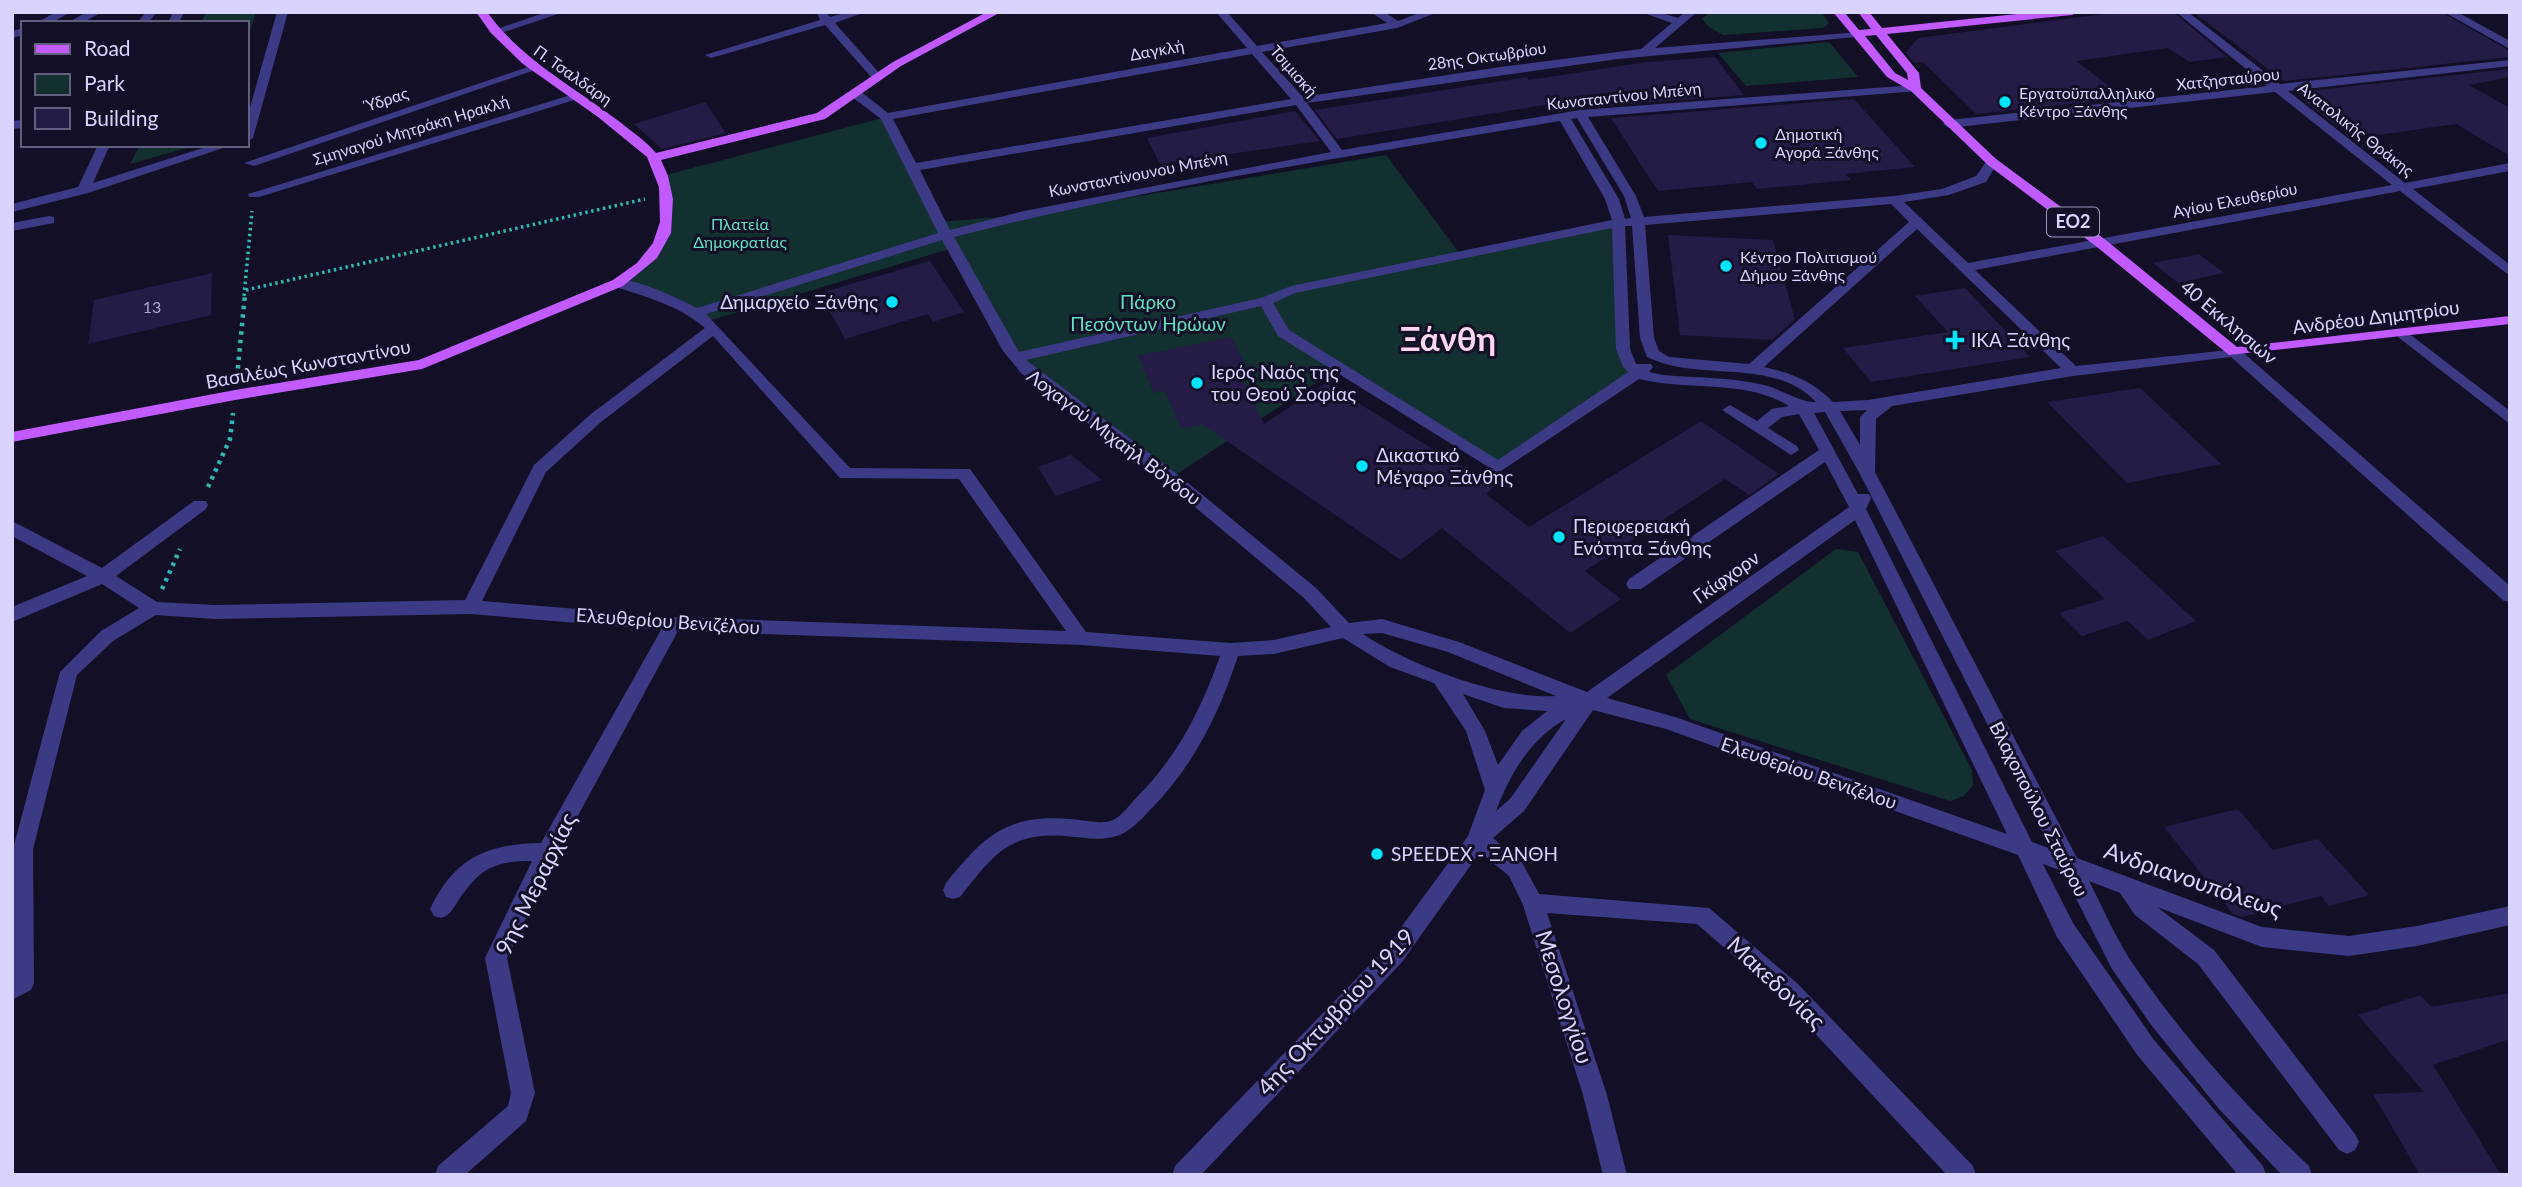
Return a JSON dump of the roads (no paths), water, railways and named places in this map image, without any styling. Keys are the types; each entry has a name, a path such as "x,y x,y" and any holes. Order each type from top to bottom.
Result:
{"main road":[{"name":"Π. Τσαλδάρη","path":"481,12 494,32 535,68 578,97 653,158"},
{"path":"653,158 821,116 877,77 996,12"},
{"name":"40 Εκκλησιών","path":"1838,12 1891,75 1915,89 1992,162 2102,244 2234,352"},
{"name":"40 Εκκλησιών","path":"1863,12 1913,72 1915,89"},
{"name":"28ης Οκτωβρίου","path":"1856,34 2072,12"},
{"name":"Βασιλέως Κωνσταντίνου","path":"12,437 422,364 618,283 642,266 661,243 668,218 666,194 653,158"},
{"name":"Ανδρέου Δημητρίου","path":"2234,352 2510,320"}],"street":[{"path":"46,21 66,12"},
{"path":"77,21 97,12"},
{"path":"248,135 284,12"},
{"path":"494,32 559,12"},
{"path":"711,55 824,17 859,12"},
{"name":"Τσιμισκή","path":"1221,12 1299,100 1338,153"},
{"path":"1376,12 1397,25"},
{"name":"Δαγκλή","path":"886,117 1397,25 1433,12"},
{"path":"1646,12 1679,22"},
{"path":"1645,51 1692,12"},
{"name":"Ανατολικής Θράκης","path":"2181,12 2510,272"},
{"path":"2449,12 2510,46"},
{"path":"824,17 877,77"},
{"name":"28ης Οκτωβρίου","path":"911,168 1299,100 1645,51 1856,34"},
{"name":"Χατζησταύρου","path":"1949,124 2510,63"},
{"name":"Ύδρας","path":"250,163 535,68"},
{"name":"Κωνσταντίνου Μπένη","path":"1338,153 1580,114 1915,89"},
{"path":"856,94 886,117"},
{"name":"Σμηναγού Μητράκη Ηρακλή","path":"254,194 578,97"},
{"path":"1580,114 1630,196 1639,220 1647,338 1652,354 1659,359 1752,369 1799,384 1830,407"},
{"path":"1563,116 1612,199 1620,223 1623,349 1626,362 1637,373 1760,388 1788,397 1804,408"},
{"name":"Λοχαγού Μιχαήλ Βόγδου","path":"886,117 945,235 1015,358 1026,370 1181,486 1310,593 1344,631 1396,662 1504,701 1532,705 1589,701"},
{"path":"83,190 103,147"},
{"path":"12,208 83,190 220,147"},
{"name":"Κωνσταντίνουνου Μπένη","path":"696,313 945,235 1024,215 1338,153"},
{"path":"1015,358 1265,301 1291,290 1620,223 1894,200 1971,185 1981,179 1992,162"},
{"name":"Αγίου Ελευθερίου","path":"1967,267 2510,167"},
{"path":"1894,200 2073,371"},
{"path":"12,227 50,220"},
{"path":"1752,369 1918,221"},
{"path":"618,283 668,299 696,313 714,328 846,474 964,473 1081,638"},
{"path":"1265,301 1283,333 1497,468 1659,359"},
{"path":"470,607 540,469 596,418 714,328"},
{"path":"2403,334 2510,419"},
{"name":"Ανδρέου Δημητρίου","path":"1758,428 1777,413 1804,408 1889,401 2073,371 2234,352"},
{"name":"40 Εκκλησιών","path":"2234,352 2510,596"},
{"path":"1858,509 1868,474 1868,417 1889,401"},
{"name":"Βλαχοπούλου Σταύρου","path":"1830,407 1868,474 2120,962 2145,999 2224,1095 2300,1175"},
{"name":"Βλαχοπούλου Σταύρου","path":"1804,408 1829,451 2065,930 2116,1008 2184,1095 2254,1175"},
{"path":"1730,410 1791,450"},
{"path":"1635,584 1829,451"},
{"path":"12,615 103,576 200,505"},
{"name":"Γκίφχορν","path":"1589,701 1858,509"},
{"name":"Ελευθερίου Βενιζέλου","path":"12,527 103,576 153,608 215,612 470,607 673,624 1081,638 1231,650 1274,647 1344,631"},
{"path":"12,990 23,983 23,849 69,672 107,636 153,608"},
{"name":"9ης Μεραρχίας","path":"447,1175 518,1113 523,1093 496,958 547,852 673,624"},
{"path":"1344,631 1382,626 1453,648 1589,701"},
{"path":"953,890 992,842 1007,832 1026,826 1082,829 1118,827 1147,800 1191,748 1219,690 1231,650"},
{"path":"1441,679 1458,699 1479,736 1494,789"},
{"name":"Ελευθερίου Βενιζέλου","path":"1589,701 1668,722 2027,850"},
{"name":"4ης Οκτωβρίου 1919","path":"1477,840 1494,789 1539,726 1562,712 1589,701"},
{"name":"4ης Οκτωβρίου 1919","path":"1184,1175 1394,955 1477,840 1517,805 1589,701"},
{"name":"Μεσολογγίου","path":"1477,840 1494,849 1516,870 1533,903 1595,1095 1615,1175"},
{"name":"Ανδριανουπόλεως","path":"2027,850 2262,937 2349,946 2417,936 2510,915"},
{"path":"441,909 461,879 479,860 499,853 547,852"},
{"path":"2129,889 2142,908 2206,957 2347,1142"},
{"name":"Μακεδονίας","path":"1533,903 1702,915 1790,991 1964,1175"}],"place":[{"name":"Εργατοϋπαλληλικό Κέντρο Ξάνθης","path":"2005,102"},
{"name":"Δημοτική Αγορά Ξάνθης","path":"1761,143"},
{"name":"Κέντρο Πολιτισμού Δήμου Ξάνθης","path":"1726,266"},
{"name":"Δημαρχείο Ξάνθης","path":"892,302"},
{"name":"ΙΚΑ Ξάνθης","path":"1955,340"},
{"name":"Ιερός Ναός της του Θεού Σοφίας","path":"1197,383"},
{"name":"Δικαστικό Μέγαρο Ξάνθης","path":"1362,466"},
{"name":"Περιφερειακή Ενότητα Ξάνθης","path":"1559,537"},
{"name":"SPEEDEX - ΞΑΝΘΗ","path":"1377,854"}],"district":[{"name":"Ξάνθη","path":"1448,339"}],"park label":[{"name":"Πλατεία Δημοκρατίας","path":"740,233"},
{"name":"Πάρκο Πεσόντων Ηρώων","path":"1148,313"}]}
